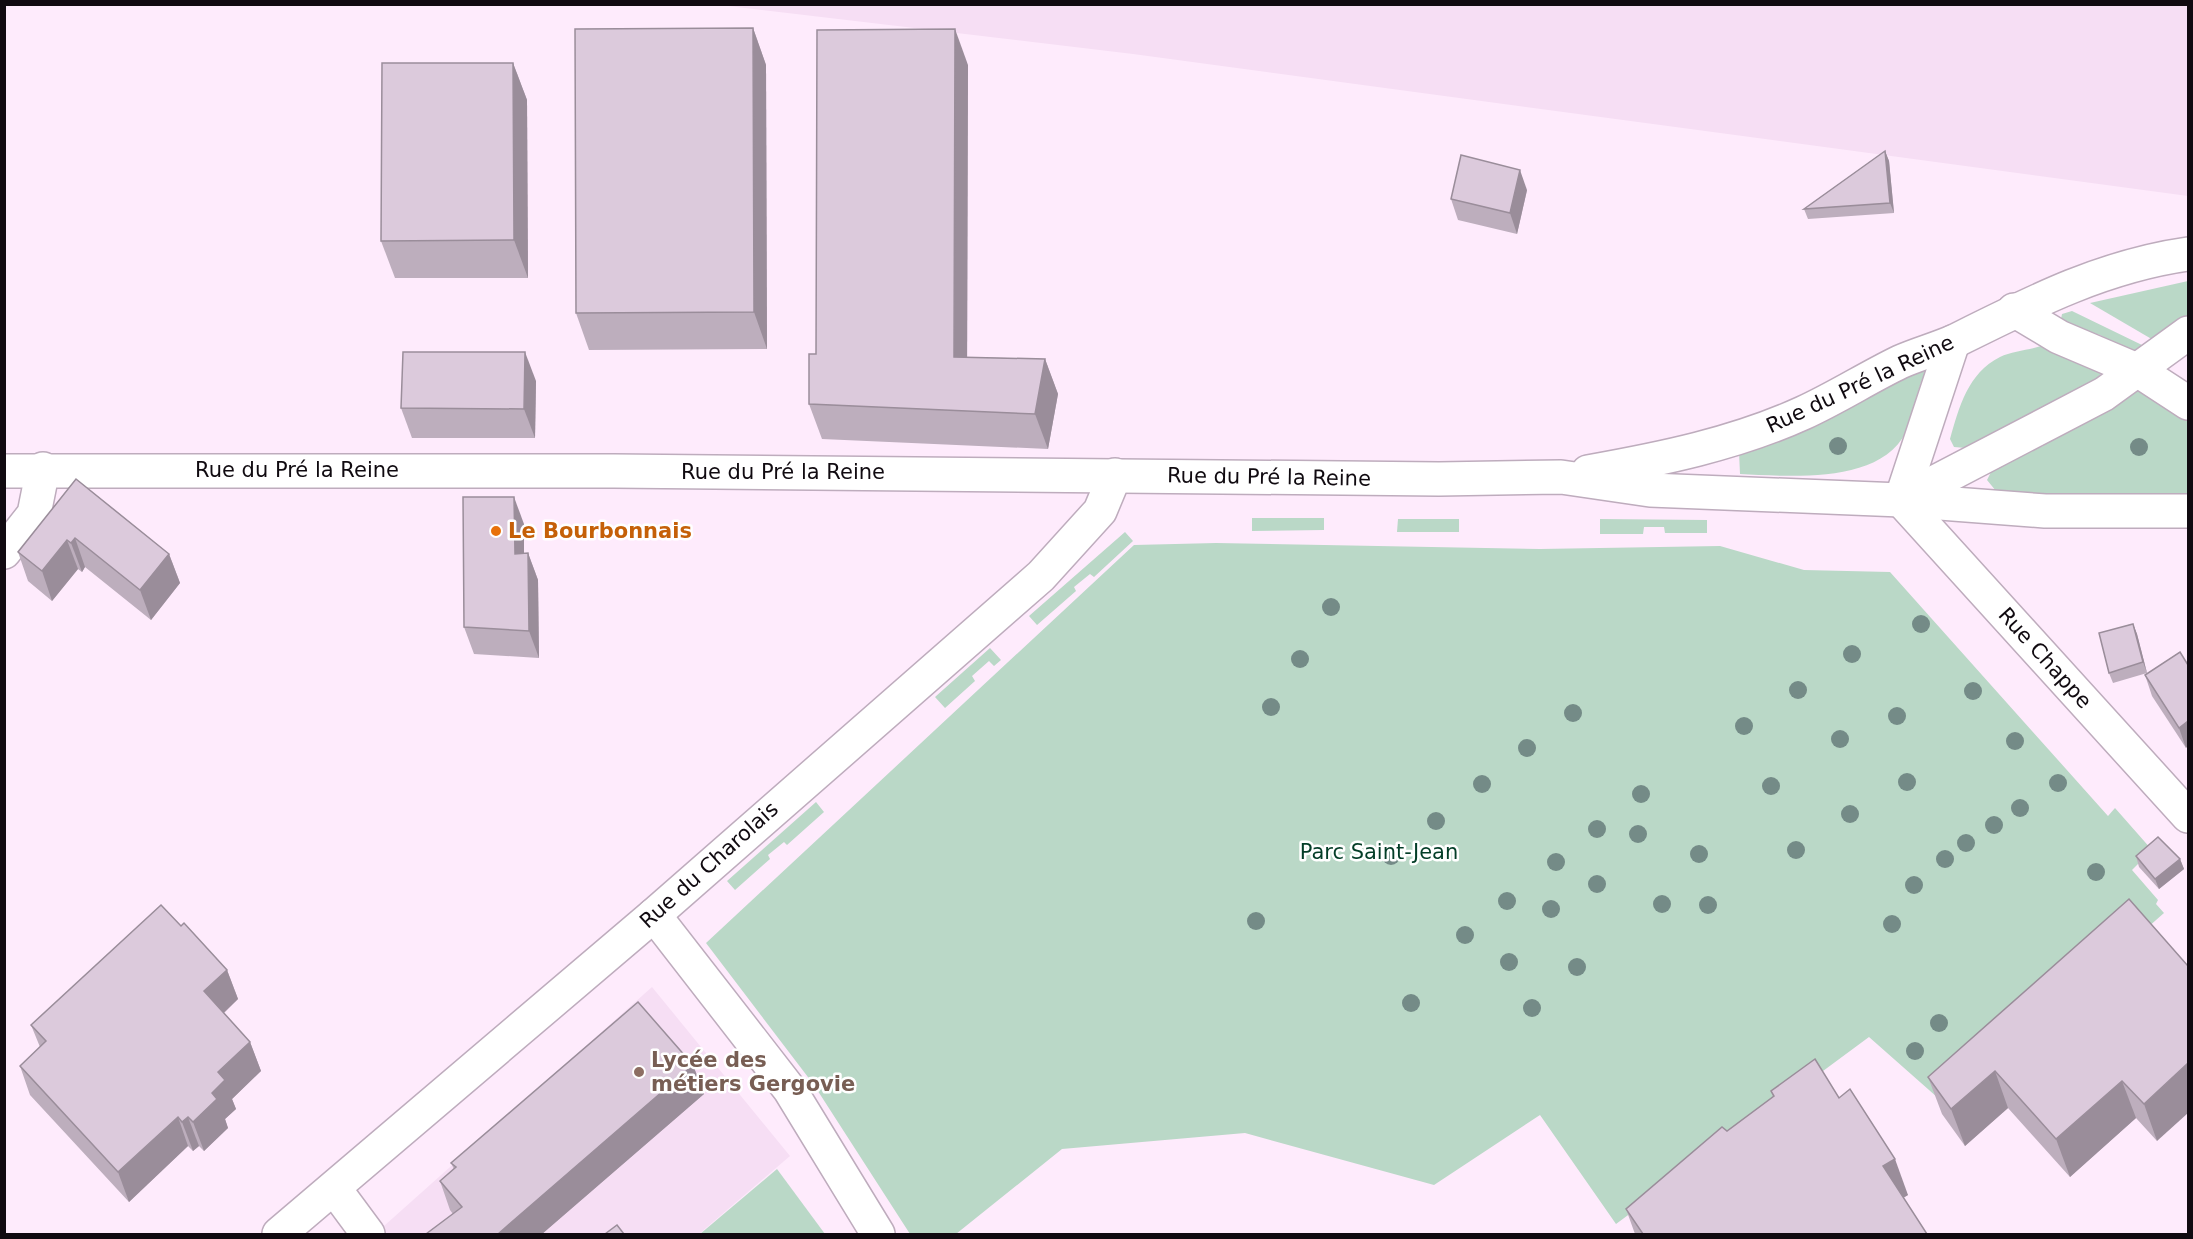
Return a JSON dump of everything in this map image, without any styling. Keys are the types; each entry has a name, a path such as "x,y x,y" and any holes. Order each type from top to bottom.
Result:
{"main road":[{"name":"Rue du Pré la Reine","path":"1561,477 1657,459 1768,427 1840,396 1899,363 1953,342 2014,310 2067,286 2112,270 2188,254"},
{"path":"2014,310 2059,337 2139,371 2188,403"},
{"name":"Rue du Pré la Reine","path":"1901,500 2076,410 2139,371 2188,333"},
{"path":"1901,500 1953,342"},
{"name":"Rue du Pré la Reine","path":"4,471 43,469 1561,477 1650,490 1901,500 2045,511 2188,512"},
{"path":"4,552 34,514 43,469"},
{"name":"Rue du Charolais","path":"279,1234 654,915 1041,576 1100,511 1115,475"},
{"name":"Rue Chappe","path":"1901,500 2188,816"},
{"path":"654,915 790,1090 878,1234"},
{"path":"334,1188 368,1234"}],"shaded area":[{"path":"720,5 2188,5 2188,196 1133,54"},
{"name":"Lycée des métiers Gergovie","path":"652,987 790,1156 699,1234 375,1234"}],"green space":[{"path":"2188,281 2188,316 2155,341 2090,303"},
{"path":"2072,311 2142,345 2134,353 2100,335 2065,325 2061,319 2062,314"},
{"path":"2041,346 2097,365 2104,371 2084,391 1966,448 1954,447 1950,439 1961,403 1980,372 2000,357"},
{"path":"1917,362 1928,367 1906,432 1893,449 1876,461 1855,469 1831,474 1783,476 1740,474 1739,452"},
{"path":"2132,389 2142,391 2188,421 2188,497 2007,493 1996,491 1987,480 1994,466 2043,446"},
{"path":"1252,518 1324,518 1324,530 1252,531"},
{"path":"1398,519 1459,519 1459,532 1397,532"},
{"path":"1600,519 1707,520 1707,533 1665,533 1664,527 1644,527 1643,534 1600,534"},
{"path":"1125,532 1133,541 1094,577 1090,574 1074,587 1076,591 1037,625 1029,616"},
{"name":"Parc Saint-Jean","path":"1216,543 1540,549 1720,546 1804,570 1890,572 2108,816 2115,808 2152,850 2132,870 2158,900 2156,904 2164,913 1946,1105 1869,1037 1616,1224 1540,1115 1434,1185 1245,1133 1062,1149 956,1234 910,1234 814,1085 706,943 1134,545"},
{"path":"990,648 1001,660 994,666 989,661 972,676 975,681 945,708 935,697"},
{"path":"816,802 824,812 787,845 784,842 768,855 770,859 735,890 727,881"},
{"path":"777,1169 825,1234 700,1234"}],"building":[{"path":"753,28 754,312 576,313 575,29"},
{"path":"955,29 954,357 1045,359 1035,414 809,404 809,354 816,354 817,30"},
{"path":"382,63 513,63 514,240 381,241"},
{"path":"1885,151 1890,203 1804,209"},
{"path":"1461,155 1520,170 1510,213 1451,199"},
{"path":"403,352 525,352 524,409 401,408"},
{"path":"76,479 169,554 140,590 75,538 71,543 67,540 42,571 18,552"},
{"path":"463,497 514,497 515,554 528,553 529,631 464,627"},
{"path":"2133,624 2143,662 2109,673 2099,633"},
{"path":"2180,652 2188,665 2188,721 2179,728 2145,675"},
{"path":"2158,837 2180,859 2155,879 2136,856"},
{"path":"2129,899 2188,966 2188,1063 2144,1104 2122,1081 2056,1139 1995,1071 1951,1109 1928,1077"},
{"path":"161,905 181,926 184,923 227,970 204,991 250,1042 218,1072 225,1080 212,1093 217,1099 193,1122 188,1117 182,1122 178,1117 118,1172 20,1066 46,1041 31,1025"},
{"path":"638,1002 693,1065 498,1234 426,1234 462,1207 440,1181 456,1167 451,1163"},
{"path":"1815,1059 1839,1098 1850,1089 1895,1159 1883,1166 1927,1234 1643,1234 1626,1209 1722,1127 1727,1131 1774,1096 1771,1091"},
{"path":"617,1225 624,1234 605,1234"}],"place":[{"name":"Le Bourbonnais","path":"496,531"},
{"name":"Lycée des métiers Gergovie","path":"639,1072"}]}
